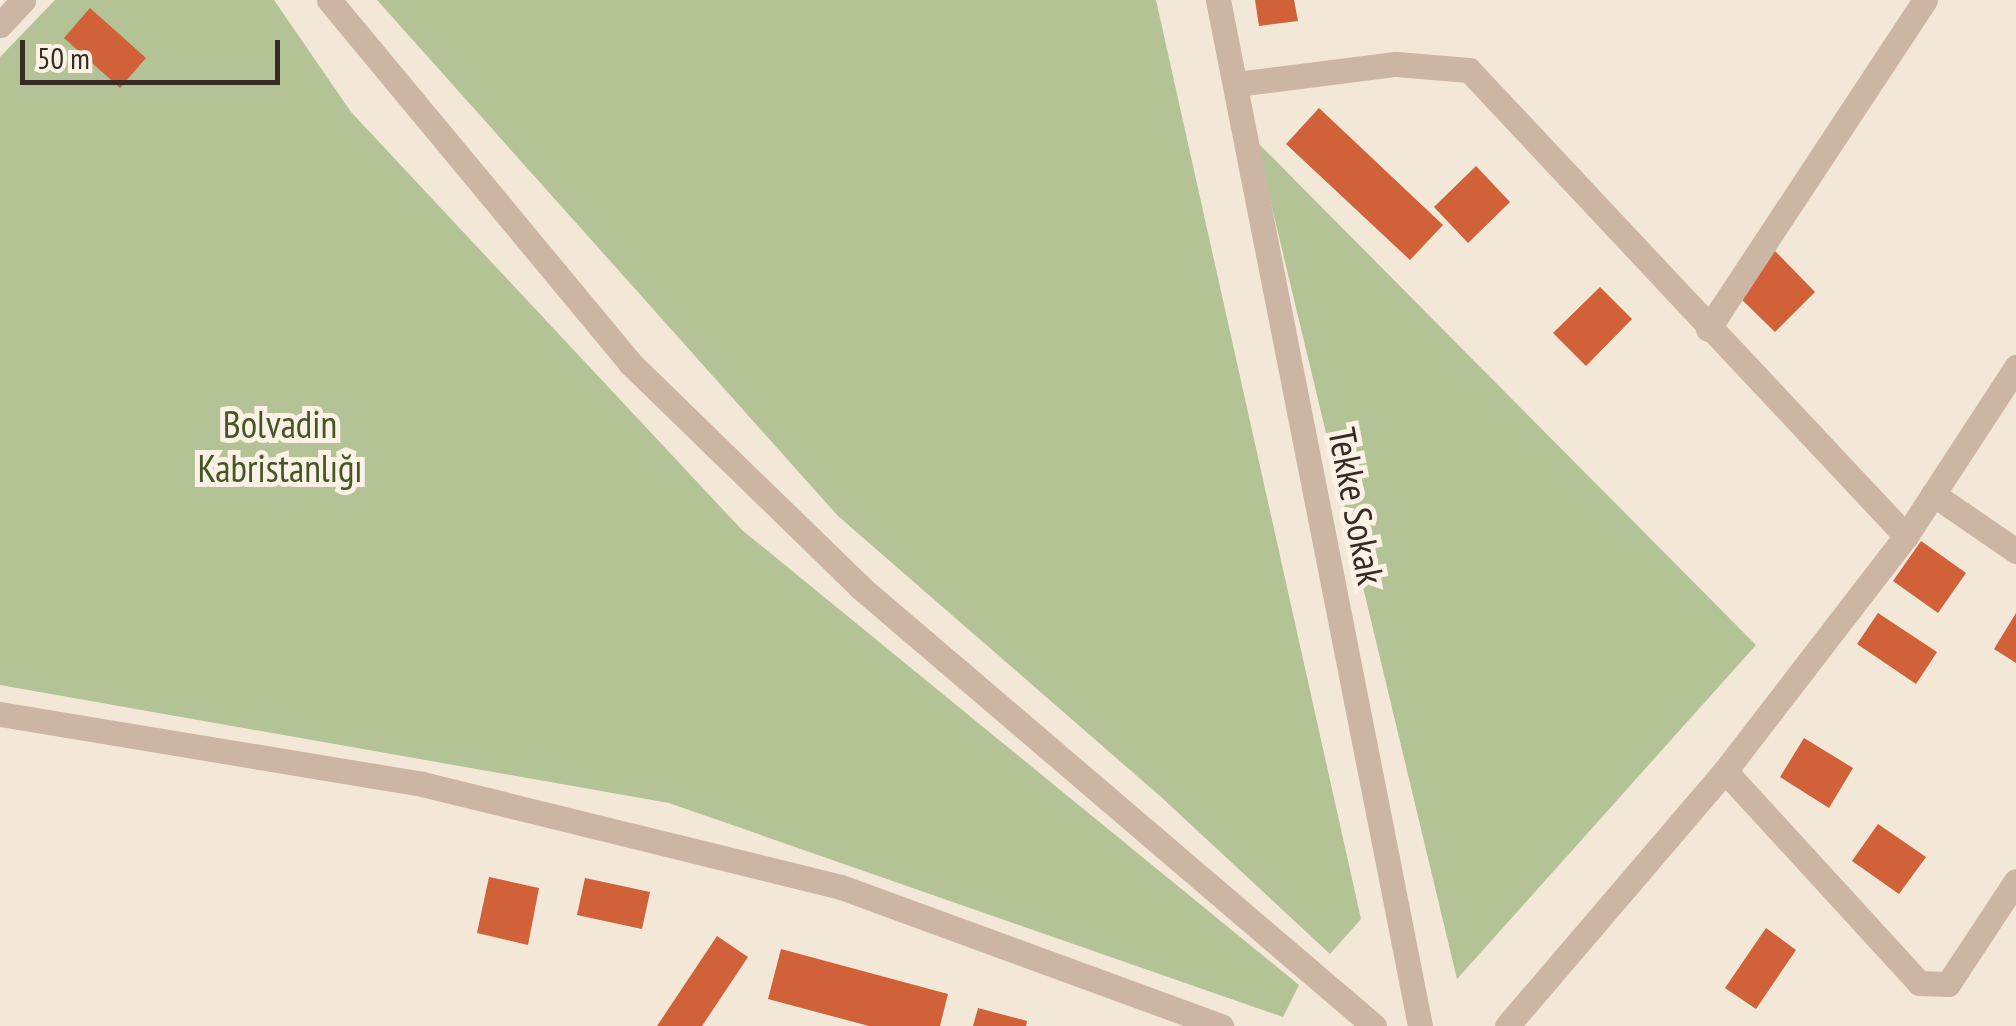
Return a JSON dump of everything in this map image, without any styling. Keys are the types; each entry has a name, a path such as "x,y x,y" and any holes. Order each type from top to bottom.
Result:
{"street":[{"path":"0,25 22,0"},
{"path":"329,0 656,390 860,588 1374,1026"},
{"name":"Tekke Sokak","path":"1218,0 1420,1026"},
{"path":"1708,329 1926,0"},
{"path":"1237,84 1396,64 1469,70 1906,536"},
{"path":"1507,1026 1725,771 1906,536 2016,367"},
{"path":"1933,494 2016,551"},
{"path":"0,714 422,784 841,887 1222,1026"},
{"path":"1725,771 1920,984 1948,984 2016,881"}],"green space":[{"name":"Bolvadin Kabristanlığı","path":"55,0 274,0 351,112 742,530 1299,985 1283,1017 669,803 0,685 0,57"},
{"path":"377,0 1156,0 1361,919 1330,954 1160,796 838,516"},
{"path":"1256,141 1756,645 1457,979"}],"building":[{"path":"1255,0 1294,0 1298,21 1259,26"},
{"path":"90,8 146,58 120,88 64,38"},
{"path":"1319,108 1443,225 1410,260 1286,144"},
{"path":"1476,166 1510,202 1468,243 1434,207"},
{"path":"1775,251 1815,292 1775,332 1734,292"},
{"path":"1600,287 1632,319 1586,366 1553,333"},
{"path":"1921,541 1966,573 1938,613 1893,581"},
{"path":"1878,613 1937,652 1916,684 1857,644"},
{"path":"2016,613 2016,663 1994,649"},
{"path":"1804,738 1853,768 1829,808 1780,777"},
{"path":"1878,824 1926,857 1899,894 1852,861"},
{"path":"489,877 539,888 528,945 477,933"},
{"path":"585,878 650,892 642,929 577,915"},
{"path":"1766,928 1796,950 1756,1009 1725,988"},
{"path":"717,936 748,957 702,1026 657,1026"},
{"path":"781,949 948,994 940,1026 869,1026 768,999"},
{"path":"978,1008 1027,1021 1026,1026 973,1026"}]}
